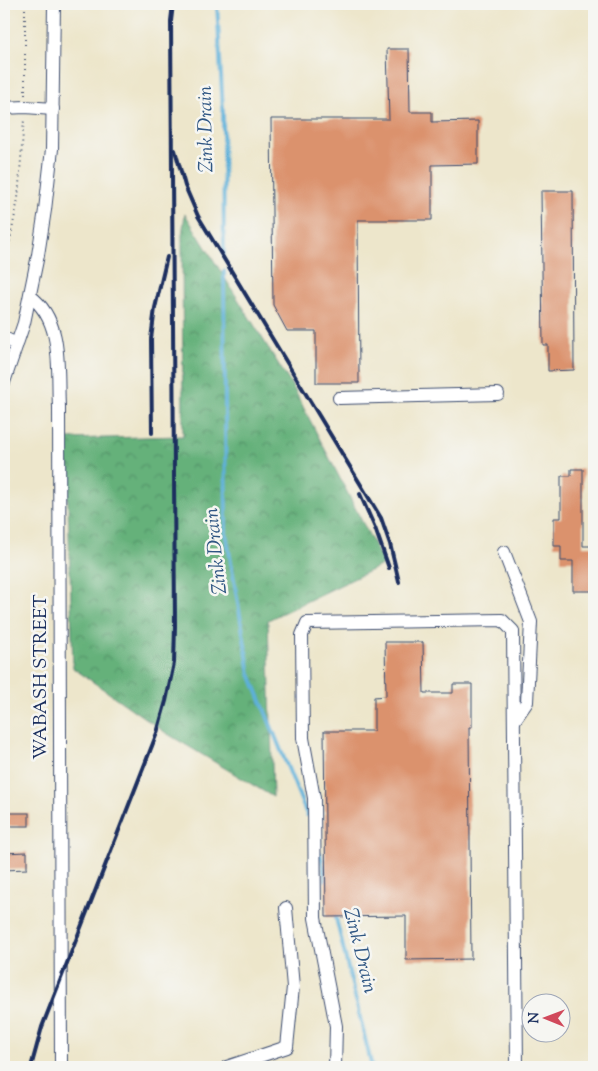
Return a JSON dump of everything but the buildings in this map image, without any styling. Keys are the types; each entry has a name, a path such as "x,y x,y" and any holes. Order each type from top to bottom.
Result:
{"street":[{"path":"4,382 24,323 45,210 52,150 54,4"},
{"path":"4,108 53,109"},
{"name":"WABASH STREET","path":"30,296 40,304 49,317 56,338 59,407 61,1067"},
{"path":"4,338 17,344"},
{"path":"339,398 498,394"},
{"path":"504,552 531,622 527,702 514,721"},
{"path":"336,1067 336,1026 315,918 314,798 303,738 302,635 307,623 502,620 513,631 517,1067"},
{"path":"230,1067 287,1046 292,987 286,908"}],"path":[{"path":"4,271 18,199 25,107 25,4"}],"green space":[{"path":"185,214 294,389 384,564 268,620 273,797 166,733 73,668 66,439 183,436 182,235"}],"waterway":[{"name":"Zink Drain","path":"217,4 223,111 224,255"},
{"name":"Zink Drain","path":"224,271 226,533 250,674 307,815"},
{"name":"Zink Drain","path":"320,853 326,880"},
{"name":"Zink Drain","path":"335,914 372,1067"}],"railway":[{"path":"31,1067 42,1027 157,733 174,663 171,21 173,4"},
{"path":"175,150 185,186 198,216 381,518 390,544 399,582"},
{"path":"152,433 151,339 155,308 167,257"},
{"path":"360,494 375,528 389,568"}]}
